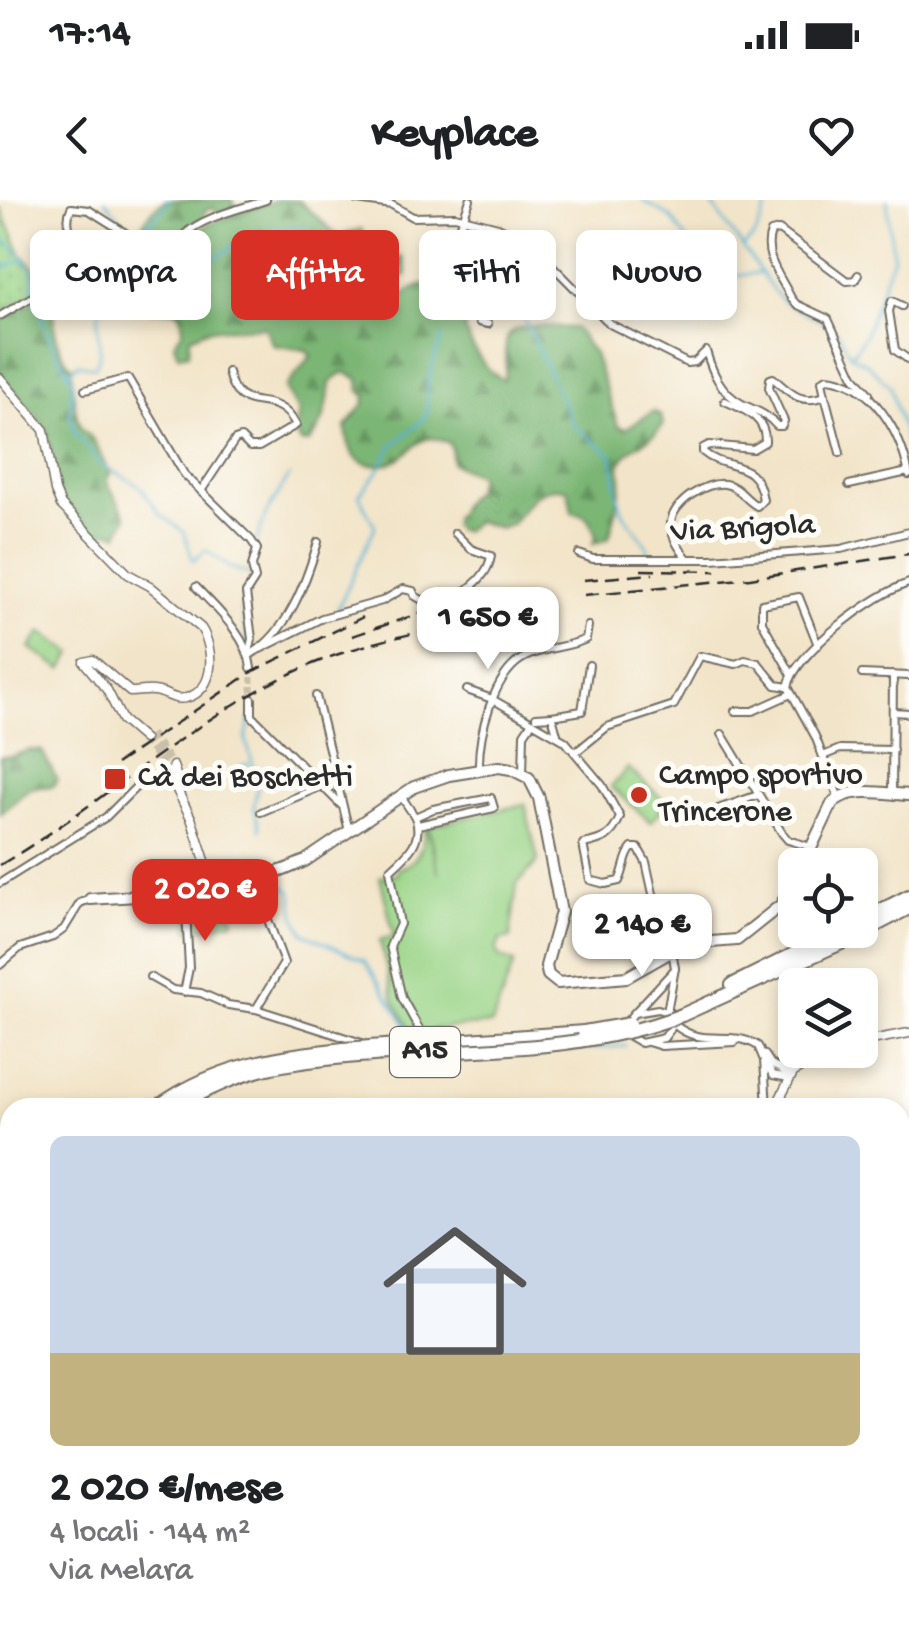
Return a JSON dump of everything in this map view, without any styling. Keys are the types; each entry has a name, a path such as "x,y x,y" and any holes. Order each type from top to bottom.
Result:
{"highway":[{"path":"878,912 909,896"},
{"name":"A15","path":"878,921 909,908"},
{"path":"878,926 909,917"},
{"name":"A15","path":"191,1098 272,1068 358,1056 583,1042 653,1027 818,948"},
{"name":"A15","path":"173,1098 208,1078 270,1059 353,1048 584,1032 676,1015"}],"main road":[{"path":"90,899 178,896 295,866 400,795 432,780 499,767 523,775 538,792 560,903 560,924 547,957 548,974 558,982 614,979 640,970 685,944 736,940 778,907"},
{"path":"812,847 838,796 851,792 909,795"}],"street":[{"path":"0,316 44,290 85,278 86,267 68,226 71,208 89,210 127,234 133,265 142,275 150,276 168,260 185,234 206,221 266,200"},
{"path":"357,200 392,205 413,217 465,219 498,227 528,242 610,324 687,362 694,362 706,351 715,378 739,402 763,412 777,426 784,421 768,385 770,378 796,398 825,396"},
{"path":"470,200 459,231 457,258 479,322 488,324"},
{"path":"849,485 909,474 889,423 854,376 828,319 796,304 792,298 768,252 768,238 771,232 779,230 847,281 858,275"},
{"path":"902,306 892,301 889,316 896,350 909,360"},
{"path":"201,492 235,440 241,438 250,447 259,447 296,425 279,406 238,396 232,391 228,372"},
{"path":"840,453 822,381 831,377 872,399"},
{"path":"0,378 44,430 61,506 128,574 150,586 206,637 210,670 198,691 185,698 171,698 154,690 130,692 94,660 84,662 107,690 122,720 144,736"},
{"path":"85,390 128,378 177,457 178,466 257,548 252,566 256,579 246,593 251,668"},
{"path":"688,560 678,548 671,520 694,494 721,483 738,489 757,506 763,500 750,471 709,458 703,452 709,445 753,449 764,442 764,428 753,414 725,402"},
{"name":"Via Brigola","path":"579,554 593,560 688,560 840,549 909,532"},
{"path":"250,653 322,618 382,601 402,589 413,591 429,604 456,596 480,578 491,556 472,549 454,533"},
{"path":"260,649 306,584 318,542"},
{"path":"735,712 753,711 789,690 792,675 864,605 909,583"},
{"path":"196,587 250,653"},
{"path":"792,675 762,622 762,604 799,597 819,646"},
{"path":"478,770 478,749 492,699 512,664 539,651 586,640 588,626"},
{"path":"576,752 608,727 674,705 700,656 736,664 746,660 758,662 776,685 789,690 807,719 838,796"},
{"path":"536,717 582,710 589,665"},
{"path":"862,674 909,676"},
{"path":"892,794 894,675"},
{"path":"150,977 173,990 256,1009 388,1049 566,1039 605,1033 641,1042 664,1038 676,1015 675,968 646,862 638,848 632,848 618,881 605,884 590,880 582,844 603,840 611,834 620,817 616,806 576,752 557,736 492,699 467,690"},
{"path":"316,696 349,831"},
{"path":"252,699 252,716 341,805"},
{"path":"893,712 909,713"},
{"path":"552,716 557,736"},
{"path":"523,775 524,734 530,724"},
{"path":"722,734 788,840 812,847"},
{"path":"823,756 840,748 892,750"},
{"path":"170,769 214,888 190,903 186,910 189,968 184,992"},
{"path":"0,883 106,816 146,777"},
{"path":"262,812 322,786"},
{"path":"400,795 417,821 418,840 390,870 400,924 390,946 402,998 423,1036 424,1047"},
{"path":"718,809 758,795"},
{"path":"492,798 494,808 417,821 433,809 492,798"},
{"path":"252,878 284,963 256,1009"},
{"path":"0,965 20,948 64,929 80,903 90,899"},
{"path":"629,1036 631,1017 675,968"},
{"path":"605,1033 631,1017 658,1009 676,1015 691,1037 746,1040 790,1077"},
{"path":"878,1039 909,1033"},
{"path":"647,1042 661,1046 746,1040"},
{"path":"760,1050 773,1076 790,1077"},
{"path":"764,1060 766,1098"},
{"path":"780,1098 790,1077 800,1068"}],"green space":[{"path":"166,200 232,200 235,207 219,214 213,208 206,210 192,230 140,230"},
{"path":"276,200 299,201 331,230 231,230 231,320 399,320 399,294 419,287 419,320 467,320 464,329 475,351 504,380 506,344 511,333 527,327 575,328 594,354 618,426 625,429 654,411 663,424 622,461 608,539 593,544 596,537 591,523 572,512 568,490 558,488 535,496 513,523 500,528 476,521 464,531 456,530 452,524 463,502 475,491 479,476 452,463 448,442 432,438 418,443 390,464 368,464 357,459 350,449 346,427 366,396 360,391 359,379 344,372 330,383 324,415 314,436 309,443 301,442 294,433 299,413 285,388 311,356 306,350 273,345 265,327 209,329 190,337 189,353 178,355 174,344 183,330 182,320 211,320 211,230 198,230"},
{"path":"0,207 22,255 30,263 30,295 0,313"},
{"path":"399,257 403,258 407,274 399,279"},
{"path":"30,303 30,320 54,320 57,342 72,366 79,423 94,441 110,474 106,481 127,517 118,534 107,531 99,538 60,497 47,429 0,374 0,320"},
{"path":"41,632 73,653 62,669 30,648"},
{"path":"42,751 57,780 53,786 30,788 0,814 0,757"},
{"name":"Campo sportivo Trincerone","path":"628,768 667,803 651,822 611,787"},
{"path":"525,804 538,861 517,884 510,938 500,940 496,950 499,957 514,963 492,1024 434,1029 431,1034 414,1035 394,1000 380,940 394,936 380,877 398,874 398,869 414,859 427,828 439,875 429,826"},
{"path":"211,893 225,893 234,921 189,930 191,905"}],"waterway":[{"path":"105,200 135,230"},
{"path":"143,230 169,200"},
{"path":"642,200 671,217 690,245 715,265 738,275 759,273"},
{"path":"709,200 784,302 826,324"},
{"path":"744,246 755,236 770,200"},
{"path":"851,356 865,335 893,256 887,200"},
{"path":"273,230 309,230"},
{"path":"0,237 30,266"},
{"path":"211,260 231,248"},
{"path":"0,271 25,261"},
{"path":"43,320 73,381 70,414 75,434 102,465 140,486 160,514 184,532 193,561 206,550 229,567 249,574"},
{"path":"70,371 78,364 95,367 98,320"},
{"path":"525,320 573,425 611,455 620,505 650,555"},
{"path":"837,330 851,356 866,363 890,386 909,452"},
{"path":"338,608 375,527 359,495 392,446 423,420 428,380 442,336"},
{"path":"257,540 266,514 289,476"},
{"path":"243,595 248,642"},
{"path":"250,719 246,740 258,783 254,807 260,829"},
{"path":"240,767 248,764"},
{"path":"268,861 270,867"},
{"path":"276,878 292,892 295,916 304,933 365,961 413,1036"},
{"path":"428,1060 626,1046"}],"tunnel":[{"path":"251,668 252,699"},
{"path":"150,734 173,766"},
{"path":"144,739 168,772"}],"railway":[{"path":"584,595 750,578 909,554"},
{"path":"641,570 716,571"},
{"path":"583,580 653,574"},
{"path":"352,636 424,612"},
{"path":"0,865 212,718 286,676 372,644 522,615"},
{"path":"116,764 252,672 363,617"}],"place":[{"name":"Cà dei Boschetti","path":"115,779"},
{"name":"Campo sportivo Trincerone","path":"639,795"}]}
